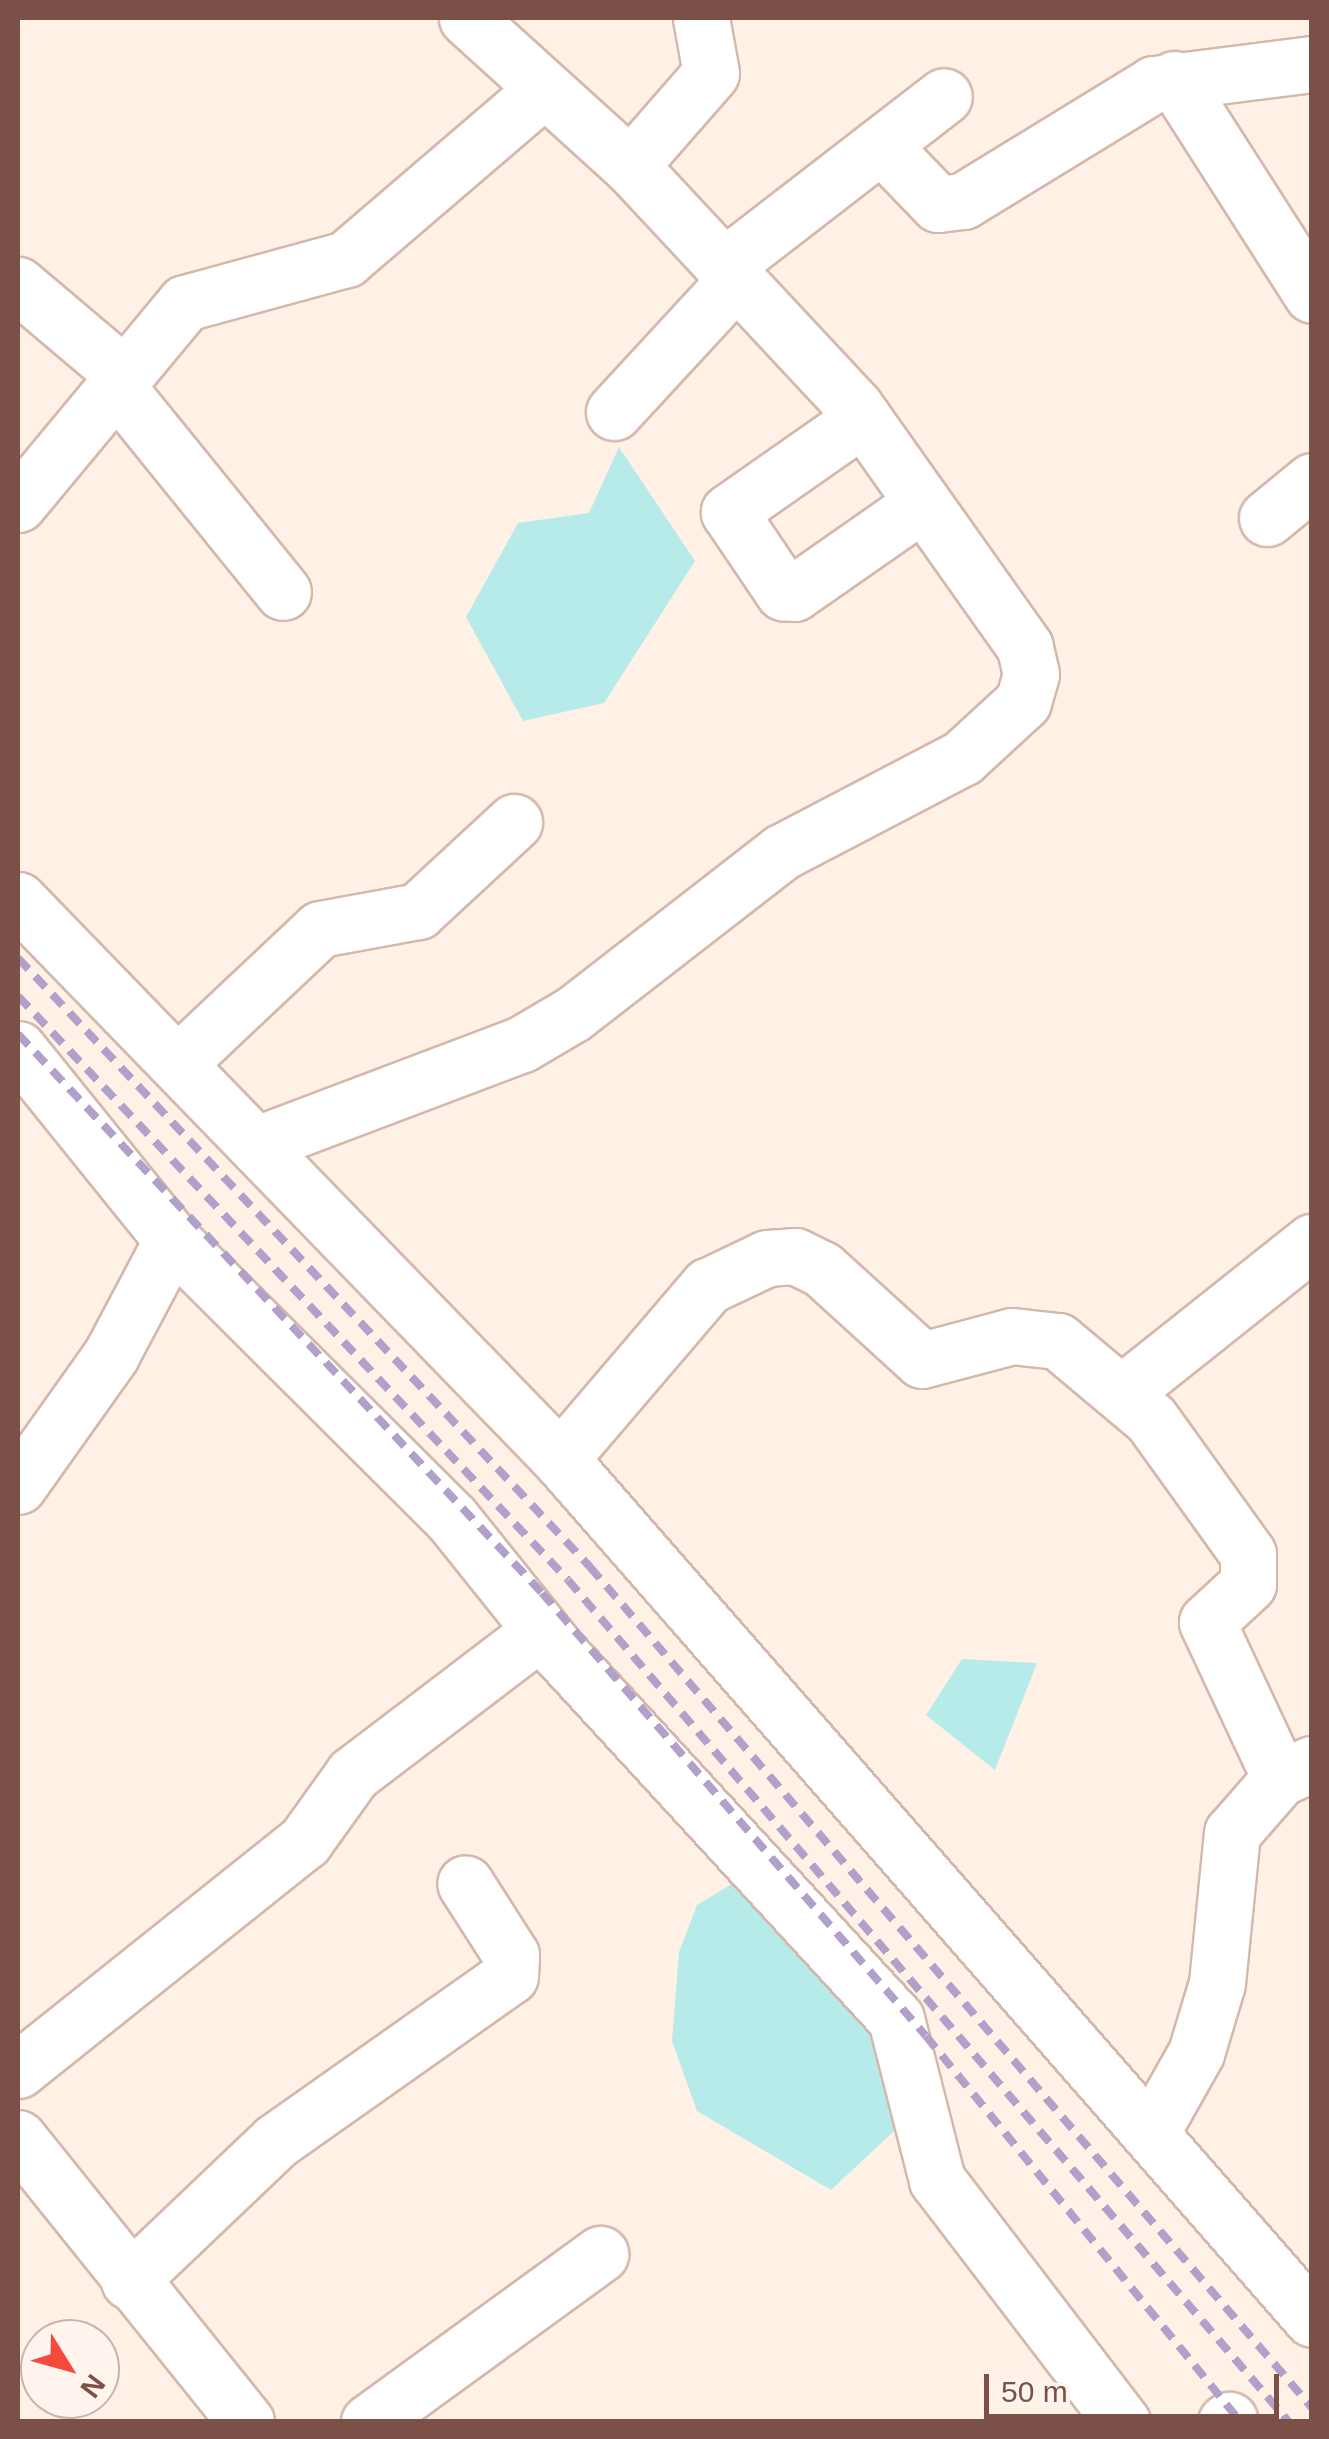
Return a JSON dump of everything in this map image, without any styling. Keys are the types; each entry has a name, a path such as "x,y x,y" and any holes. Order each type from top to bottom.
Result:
{"street":[{"path":"260,1143 522,1044 782,852 998,731 1023,702 1024,647 863,418 630,166 540,94 467,18"},
{"path":"630,166 711,73 700,18"},
{"path":"882,145 938,204 963,202 1050,141 1174,79 1312,64"},
{"path":"1174,79 1312,295"},
{"path":"18,504 117,377 185,303 346,259 540,94"},
{"path":"614,412 730,274 944,96"},
{"path":"18,285 117,377 282,592"},
{"path":"863,418 730,512 783,592 794,593 923,503"},
{"path":"1267,518 1312,481"},
{"path":"180,1061 320,929 418,911 514,822"},
{"path":"18,900 260,1143 560,1459 1152,2131 1312,2319"},
{"path":"18,1050 172,1240 452,1519 541,1631 896,2019 937,2180 1122,2422"},
{"path":"18,1486 111,1355 172,1240"},
{"path":"1122,1393 1312,1242"},
{"path":"560,1459 708,1286 767,1258 795,1256 822,1269 922,1360 1038,1334 1122,1393 1248,1554 1248,1584 1208,1614 1208,1627 1296,1771 1232,1833 1217,1983 1196,2053 1152,2131"},
{"path":"18,2070 305,1842 353,1774 541,1631"},
{"path":"129,2280 276,2141 510,1976 512,1954 465,1882"},
{"path":"18,2138 246,2422"},
{"path":"368,2422 600,2254"}],"water":[{"path":"619,447 695,561 604,703 523,721 466,617 518,523 589,513"},
{"path":"962,1659 1037,1663 995,1770 926,1715"},
{"path":"735,1882 874,2019 907,2119 831,2190 697,2111 672,2041 679,1952 697,1905"}],"railway":[{"path":"18,958 590,1567 1312,2408"},
{"path":"18,996 568,1580 1289,2422"},
{"path":"18,1034 542,1593 926,2036 1241,2422"}]}
